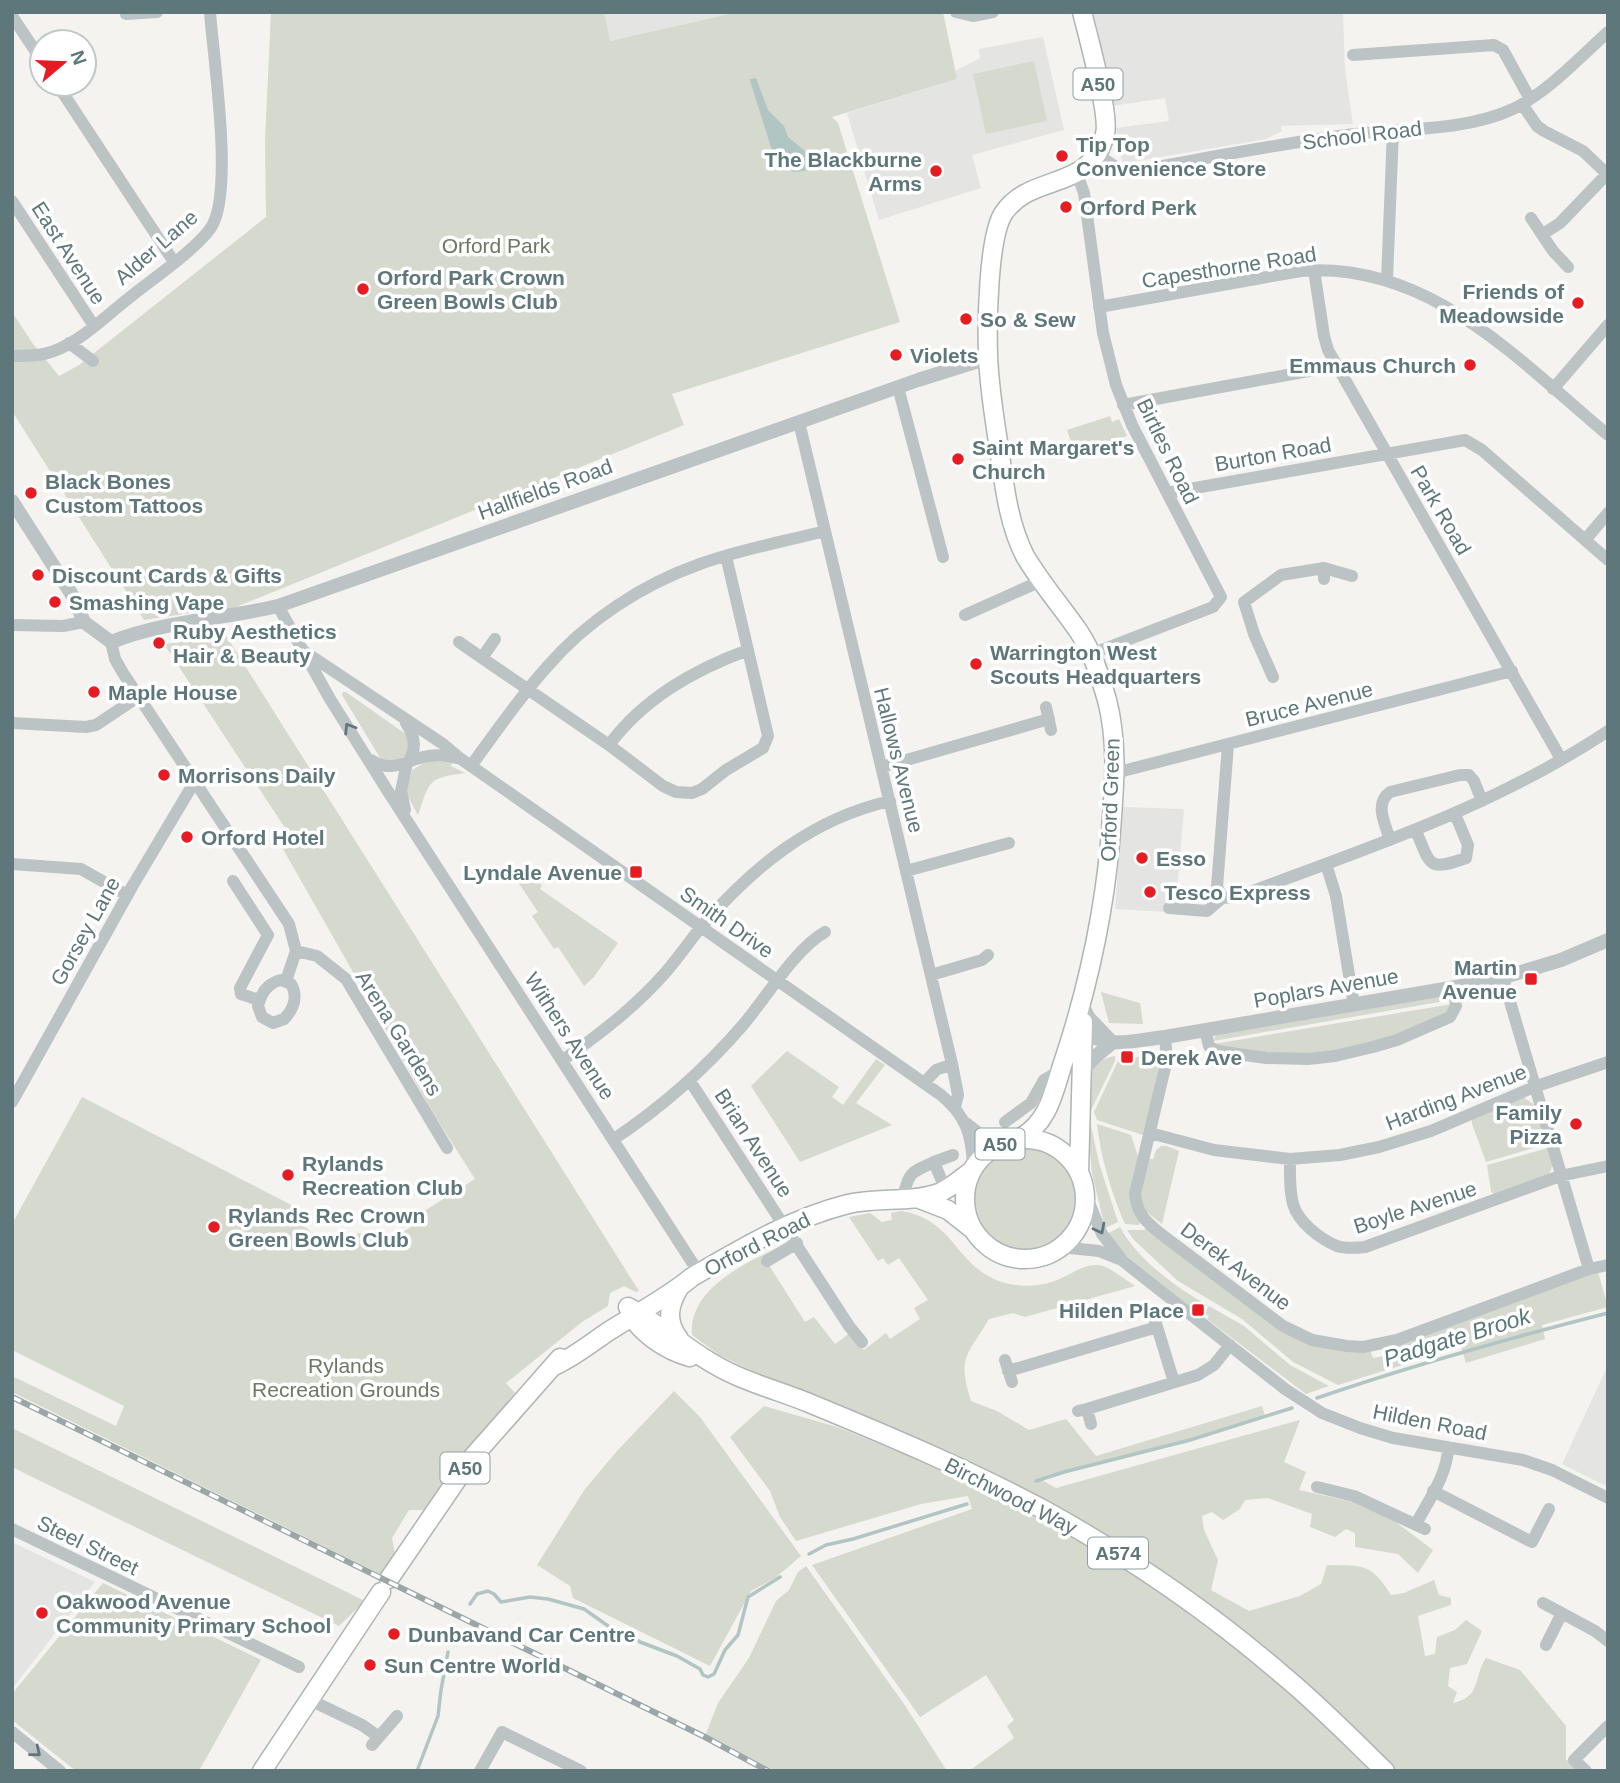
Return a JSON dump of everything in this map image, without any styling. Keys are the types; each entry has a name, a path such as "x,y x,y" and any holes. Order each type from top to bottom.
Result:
{"main road":[{"name":"A50","path":"1077,174 1085,169 1096,154 1104,136 1106,122 1082,12"},
{"name":"Orford Green","path":"1020,1138 1041,1121 1047,1111 1060,1072 1075,1042 1101,914 1110,849 1115,773 1113,727 1091,654 1080,634 1041,581 1024,552 1011,519 993,410 988,358 996,235 1003,214 1027,192 1077,174"},
{"name":"Orford Green","path":"1075,1042 1082,1071 1079,1173"},
{"name":"A50","path":"1020,1138 1049,1143 1072,1161 1079,1173 1084,1194 1082,1218 1069,1239 1060,1247 1037,1258 1012,1258 989,1247 972,1228 966,1215 965,1186 972,1169 981,1157 1002,1143 1020,1138"},
{"name":"Orford Road","path":"262,1771 471,1459 554,1366 575,1355 672,1282 690,1279 784,1226 849,1204 910,1198 948,1188 972,1169"},
{"name":"Orford Road","path":"910,1198 948,1210 972,1228"},
{"path":"679,1339 671,1326 669,1316 674,1296 690,1279"},
{"name":"Birchwood Way","path":"633,1312 679,1339 701,1358 736,1376 808,1403 954,1466 1044,1510 1112,1549 1183,1596 1285,1677 1385,1771"},
{"name":"Birchwood Way","path":"633,1312 645,1332 681,1354 701,1358"}],"street":[{"path":"126,14 158,12"},
{"name":"Alder Lane","path":"12,356 43,354 69,343 174,262 212,227 220,204 222,186 210,12"},
{"path":"956,12 966,16 987,13 985,30"},
{"path":"12,16 28,40"},
{"name":"School Road","path":"1096,154 1119,169 1134,171 1301,142 1470,121 1498,115 1546,88 1608,32"},
{"path":"1353,55 1494,46 1503,50 1537,126 1583,151 1607,173 1560,223 1543,234"},
{"path":"66,98 174,262"},
{"path":"1387,280 1393,130"},
{"name":"Birtles Road","path":"1077,174 1084,193 1099,307 1109,358 1123,405 1220,593 1219,601"},
{"name":"East Avenue","path":"12,201 94,326"},
{"path":"1531,218 1553,251 1569,267"},
{"name":"Capesthorne Road","path":"1099,307 1314,270 1345,272 1387,280 1419,292 1465,317 1608,435"},
{"name":"Park Road","path":"1314,270 1324,336 1336,366 1561,759"},
{"path":"1553,389 1608,326"},
{"path":"69,343 93,360"},
{"name":"Hallfields Road","path":"111,642 148,629 278,606 898,387 988,358"},
{"path":"1123,405 1336,366"},
{"path":"898,387 943,557"},
{"name":"Hallows Avenue","path":"799,422 952,1064 958,1095 955,1107"},
{"name":"Burton Road","path":"1167,493 1454,441 1474,444 1608,560"},
{"path":"12,501 69,590 83,622 111,642 116,659 138,697 289,923 296,951 286,981"},
{"path":"1584,540 1608,513"},
{"path":"368,757 385,766 396,767 432,755 465,762 545,668 574,639 617,606 679,572 726,556 825,531"},
{"path":"459,642 609,745 663,786 686,793 702,789 726,770 758,751 766,744 768,736 726,556"},
{"path":"1091,654 1213,607 1219,601 1244,601 1281,575 1324,573 1352,576"},
{"path":"965,615 1041,581"},
{"path":"1244,601 1254,634 1271,671 1282,659"},
{"name":"Withers Avenue","path":"278,606 330,699 614,1139 690,1279"},
{"path":"12,625 63,626 83,622"},
{"path":"482,658 495,639"},
{"path":"609,745 623,726 652,699 748,650"},
{"name":"Smith Drive","path":"305,652 443,744 924,1083 955,1107 966,1123 985,1138 1002,1143"},
{"name":"Bruce Avenue","path":"1115,773 1512,671"},
{"path":"330,699 330,691 335,685 342,682 352,684"},
{"path":"12,723 86,727 96,725 138,697"},
{"path":"882,767 1049,719"},
{"name":"Withers Avenue","path":"404,720 414,742 401,791 408,820"},
{"path":"1169,908 1207,911 1222,898 1236,897 1416,831 1482,801 1608,731"},
{"path":"1222,898 1217,887 1228,745"},
{"path":"1390,840 1380,803 1390,792 1469,775 1482,801"},
{"name":"Gorsey Lane","path":"12,1102 127,895 195,781"},
{"path":"563,1060 628,1009 664,974 732,892 784,847 844,815 890,801"},
{"path":"1416,831 1429,860 1436,865 1443,866 1466,858 1468,845 1455,814"},
{"path":"906,871 1009,843"},
{"path":"12,864 81,869 127,895"},
{"path":"1326,864 1336,896 1354,1005"},
{"path":"233,881 268,935 240,988 241,994 259,1000"},
{"path":"614,1139 690,1081 742,1026 813,940 825,932"},
{"name":"Poplars Avenue","path":"1075,1042 1165,1037 1454,988 1503,978 1561,960 1608,940"},
{"name":"Arena Gardens","path":"296,951 317,956 346,979 447,1148"},
{"path":"931,975 982,960 988,955"},
{"path":"1503,978 1589,1269"},
{"path":"286,981 291,984 295,1001 284,1019 272,1023 258,1012 259,1000 271,984 286,981"},
{"path":"1205,1030 1209,1046 1217,1051 1281,1059 1335,1056 1397,1040 1450,1017 1456,1006 1454,988"},
{"path":"1082,1071 1111,1041 1088,1017 1083,1005"},
{"name":"Derek Avenue","path":"1165,1037 1167,1059 1135,1194 1142,1218 1269,1317 1296,1334 1328,1344 1363,1347 1397,1340 1589,1269 1608,1265"},
{"name":"Harding Avenue","path":"1150,1133 1214,1150 1290,1159 1340,1155 1406,1139 1534,1087 1608,1062"},
{"path":"924,1083 936,1070 952,1064"},
{"name":"Orford Green","path":"1005,1122 1031,1103 1044,1080 1060,1072"},
{"name":"Brian Avenue","path":"690,1081 862,1342"},
{"name":"Smith Drive","path":"966,1123 972,1147 972,1169"},
{"path":"910,1198 907,1181 912,1171 953,1155"},
{"name":"Boyle Avenue","path":"1290,1159 1291,1197 1298,1216 1325,1239 1337,1246 1351,1248 1365,1247 1560,1176 1608,1167"},
{"path":"934,1163 941,1179"},
{"name":"Hilden Road","path":"1084,1194 1102,1234 1123,1261 1285,1389 1322,1413 1393,1438 1537,1464 1608,1498"},
{"name":"Orford Road","path":"767,1261 797,1243"},
{"name":"Hilden Road","path":"1060,1247 1099,1251 1123,1261"},
{"path":"1008,1371 1155,1322 1174,1382"},
{"path":"1091,1424 1083,1410 1207,1371 1230,1345"},
{"path":"1317,1487 1354,1496 1420,1527 1446,1465 1448,1447"},
{"path":"1433,1491 1532,1542 1549,1508"},
{"name":"Steel Street","path":"12,1529 299,1667"},
{"path":"1543,1603 1608,1641"},
{"path":"1546,1645 1562,1613"},
{"path":"309,1699 362,1726 376,1741 397,1716"},
{"path":"1586,1771 1574,1760 1608,1726"},
{"path":"12,1732 60,1771"},
{"path":"480,1771 502,1732 581,1771"}],"shaded area":[{"path":"604,12 737,12 609,41"},
{"path":"1092,12 1343,12 1345,69 1353,124 1281,126 1282,131 1266,139 1122,162 1116,128 1169,121 1165,98 1112,106"},
{"path":"1043,37 1064,130 972,155 981,188 879,220 847,113 957,79 955,71 980,58 979,49"},
{"path":"756,78 768,110 784,126 788,137 810,155 813,163 811,170 794,172 776,163 751,84 750,79"},
{"path":"1123,807 1184,809 1176,902 1166,902 1165,912 1115,909"},
{"path":"1608,1365 1608,1487 1562,1464"},
{"name":"Oakwood Avenue Community Primary School","path":"12,1542 95,1582 12,1689"}],"green space":[{"name":"Orford Park","path":"271,12 604,12 610,41 737,12 943,12 957,79 832,117 838,123 900,322 672,394 684,425 226,611 209,610 144,620 12,411 12,312 59,376 79,365 266,217 265,140"},
{"path":"1034,61 1047,121 986,134 973,74"},
{"path":"1110,416 1112,422 1119,419 1127,436 1080,455 1077,459 1067,430"},
{"name":"Rylands Recreation Grounds","path":"183,634 215,636 225,634 639,1291 624,1286 610,1293 608,1306 582,1322 506,1383 515,1393 467,1450 424,1510 409,1510 392,1538 395,1554 380,1574 12,1392 12,1376 116,1426 124,1406 12,1350 12,1224 82,1097 303,1211 298,1223 308,1229 325,1250 344,1236 372,1231 400,1234 422,1220 418,1215 475,1179 435,1116 275,835 285,828 164,644 181,642"},
{"path":"343,692 410,737 406,755 395,762 382,761 342,695"},
{"path":"429,760 452,763 451,766 465,773 437,779 432,783 418,815 406,793 412,770"},
{"path":"513,865 542,885 540,889 618,943 594,977 584,986 558,947 554,949 532,916 538,912 508,867"},
{"path":"1101,992 1140,1003 1143,1024 1109,1023"},
{"path":"1443,996 1451,1000 1213,1041 1216,1035"},
{"path":"1452,1004 1444,1015 1372,1044 1321,1054 1270,1054 1214,1044"},
{"path":"787,1051 839,1087 832,1097 843,1105 876,1059 885,1065 856,1103 892,1125 800,1162 751,1086"},
{"path":"1152,1054 1157,1060 1157,1085 1146,1136 1097,1120 1094,1112 1118,1061"},
{"path":"1115,1056 1091,1110 1087,1097 1092,1070 1100,1061"},
{"path":"1523,1097 1535,1105 1547,1144 1486,1162 1472,1118"},
{"path":"1087,1121 1090,1121 1099,1163 1118,1222 1105,1228 1092,1173"},
{"path":"1097,1124 1131,1135 1138,1156 1139,1225 1125,1224 1120,1212 1104,1162"},
{"path":"1024,1144 1045,1149 1063,1160 1074,1178 1079,1199 1074,1220 1063,1238 1045,1249 1024,1254 1003,1249 985,1238 974,1220 969,1199 974,1178 985,1160 1003,1149"},
{"path":"1161,1146 1179,1151 1162,1224 1142,1208 1140,1197 1149,1159 1153,1159 1156,1150"},
{"path":"1548,1148 1553,1165 1549,1174 1495,1196 1491,1191 1487,1165"},
{"path":"901,1211 932,1223 984,1274 1005,1283 1039,1285 1096,1265 1111,1270 1135,1286 1025,1317 1013,1313 989,1319 970,1350 965,1365 971,1401 997,1411 1029,1430 1066,1419 1096,1456 1262,1406 1265,1416 1190,1440 1042,1480 1056,1488 1300,1420 1284,1462 1306,1472 1299,1490 1353,1502 1393,1520 1433,1550 1418,1573 1398,1554 1355,1547 1355,1533 1346,1529 1335,1537 1310,1527 1312,1514 1268,1498 1245,1500 1240,1509 1223,1520 1212,1512 1202,1516 1204,1530 1218,1560 1211,1590 1249,1611 1300,1596 1321,1584 1327,1565 1365,1568 1384,1584 1391,1595 1404,1593 1434,1580 1439,1595 1451,1598 1451,1605 1418,1616 1425,1656 1435,1654 1437,1637 1455,1630 1466,1620 1482,1631 1467,1664 1450,1668 1448,1686 1457,1692 1453,1703 1469,1696 1473,1691 1486,1658 1520,1670 1566,1726 1566,1759 1578,1771 1395,1771 1315,1694 1170,1581 804,1395 719,1355 692,1335 694,1317 712,1288 742,1266 791,1241 765,1259 805,1322 814,1317 835,1344 850,1333 864,1350 886,1333 890,1339 920,1319 914,1308 928,1300 899,1258 888,1265 883,1258 878,1261 849,1217 870,1213 882,1222 892,1220 891,1213"},
{"path":"1120,1227 1137,1250 1158,1271 1207,1305 1203,1312 1195,1306 1192,1308 1127,1256 1107,1234"},
{"path":"1147,1227 1271,1323 1370,1349 1373,1358 1395,1354 1398,1344 1598,1272 1608,1307 1542,1325 1545,1339 1466,1363 1461,1347 1338,1385 1293,1362 1242,1319 1178,1281 1134,1240 1127,1230 1144,1230"},
{"path":"1209,1306 1244,1326 1290,1365 1329,1386 1306,1394 1207,1319 1209,1316 1204,1313"},
{"path":"674,1391 700,1417 801,1556 775,1578 751,1591 710,1666 573,1598 570,1586 537,1565 585,1489"},
{"path":"764,1406 837,1427 916,1459 984,1490 1124,1565 1259,1663 1377,1771 969,1771 1014,1738 1007,1726 1014,1720 986,1675 920,1717 812,1565 972,1509 968,1496 921,1504 796,1541 780,1517 770,1491 730,1437"},
{"path":"12,1428 365,1601 339,1626 28,1475 12,1467"},
{"path":"806,1566 904,1704 947,1771 775,1771 705,1736 718,1703 749,1658 776,1601 789,1590 798,1572"},
{"path":"103,1583 261,1660 199,1771 76,1771 12,1720 12,1694"}],"waterway":[{"name":"Padgate Brook","path":"1317,1398 1389,1374 1608,1313"},
{"name":"Padgate Brook","path":"1036,1481 1190,1440 1292,1408"},
{"name":"Padgate Brook","path":"809,1554 826,1545 967,1504"},
{"name":"Padgate Brook","path":"470,1604 477,1594 488,1591 501,1602 530,1597 584,1609 611,1628 626,1632 640,1642 677,1656 700,1669 703,1675 708,1677 714,1674 725,1650 738,1635 748,1597 780,1577"},
{"name":"Padgate Brook","path":"417,1771 438,1716 448,1652"}],"railway":[{"path":"12,1397 703,1736 768,1771"}],"place":[{"name":"Tip Top Convenience Store","path":"1062,156"},
{"name":"The Blackburne Arms","path":"936,171"},
{"name":"Orford Perk","path":"1066,207"},
{"name":"Orford Park Crown Green Bowls Club","path":"363,289"},
{"name":"Friends of Meadowside","path":"1578,303"},
{"name":"So & Sew","path":"966,319"},
{"name":"Violets","path":"896,355"},
{"name":"Emmaus Church","path":"1470,365"},
{"name":"Saint Margaret's Church","path":"958,459"},
{"name":"Black Bones Custom Tattoos","path":"31,493"},
{"name":"Discount Cards & Gifts","path":"38,575"},
{"name":"Smashing Vape","path":"55,602"},
{"name":"Ruby Aesthetics Hair & Beauty","path":"159,643"},
{"name":"Warrington West Scouts Headquarters","path":"976,664"},
{"name":"Maple House","path":"94,692"},
{"name":"Morrisons Daily","path":"164,775"},
{"name":"Orford Hotel","path":"187,837"},
{"name":"Esso","path":"1142,858"},
{"name":"Lyndale Avenue","path":"636,872"},
{"name":"Tesco Express","path":"1150,892"},
{"name":"Martin Avenue","path":"1531,979"},
{"name":"Derek Ave","path":"1127,1057"},
{"name":"Family Pizza","path":"1576,1124"},
{"name":"Rylands Recreation Club","path":"288,1175"},
{"name":"Rylands Rec Crown Green Bowls Club","path":"214,1227"},
{"name":"Hilden Place","path":"1198,1310"},
{"name":"Oakwood Avenue Community Primary School","path":"42,1613"},
{"name":"Dunbavand Car Centre","path":"394,1634"},
{"name":"Sun Centre World","path":"370,1665"}]}
